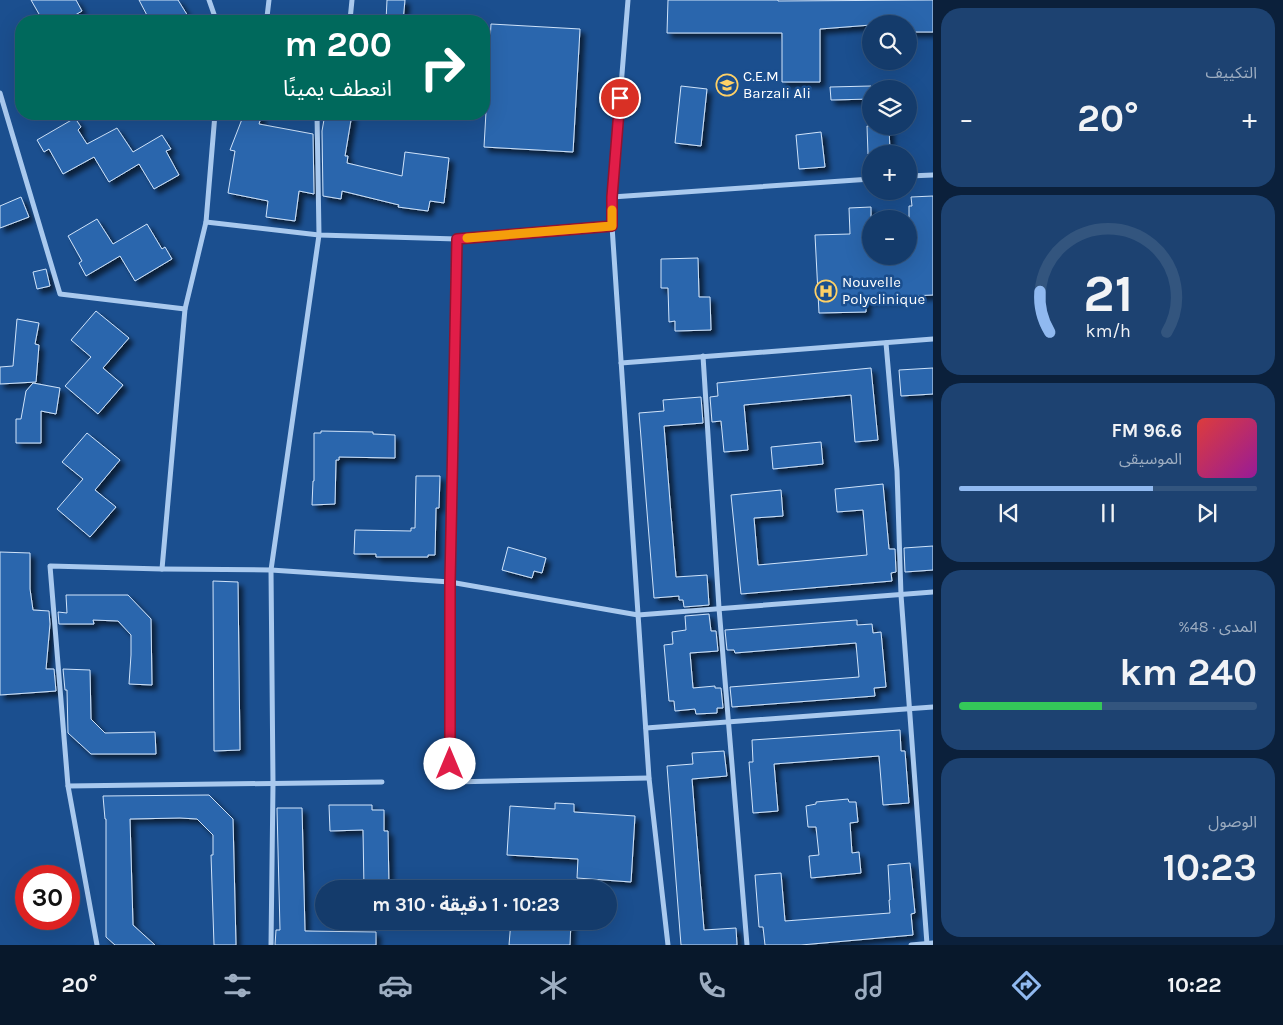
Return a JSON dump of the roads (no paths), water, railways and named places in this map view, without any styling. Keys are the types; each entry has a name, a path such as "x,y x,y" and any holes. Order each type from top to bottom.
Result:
{"street":[{"path":"209,0 215,15"},
{"path":"267,15 269,0"},
{"path":"350,15 352,0"},
{"path":"628,0 612,197 612,226 649,778 668,945"},
{"path":"0,93 60,294 185,309"},
{"path":"162,570 185,309 206,222 214,120"},
{"path":"270,945 273,784 271,570 319,236 317,120"},
{"path":"917,175 933,174"},
{"path":"612,197 862,180"},
{"path":"206,222 319,236 457,239 612,226"},
{"path":"457,239 450,582 450,782 649,778"},
{"path":"621,363 933,339"},
{"path":"886,342 897,471 901,594 909,708 930,944 912,945"},
{"path":"703,356 719,608 747,945"},
{"path":"97,945 68,786 50,566 162,570 271,570 450,582 638,615 933,592"},
{"path":"646,728 933,707"},
{"path":"68,786 382,782"}],"place":[{"name":"C.E.M Barzali Ali","path":"727,85"},
{"name":"Nouvelle Polyclinique","path":"826,291"}]}
